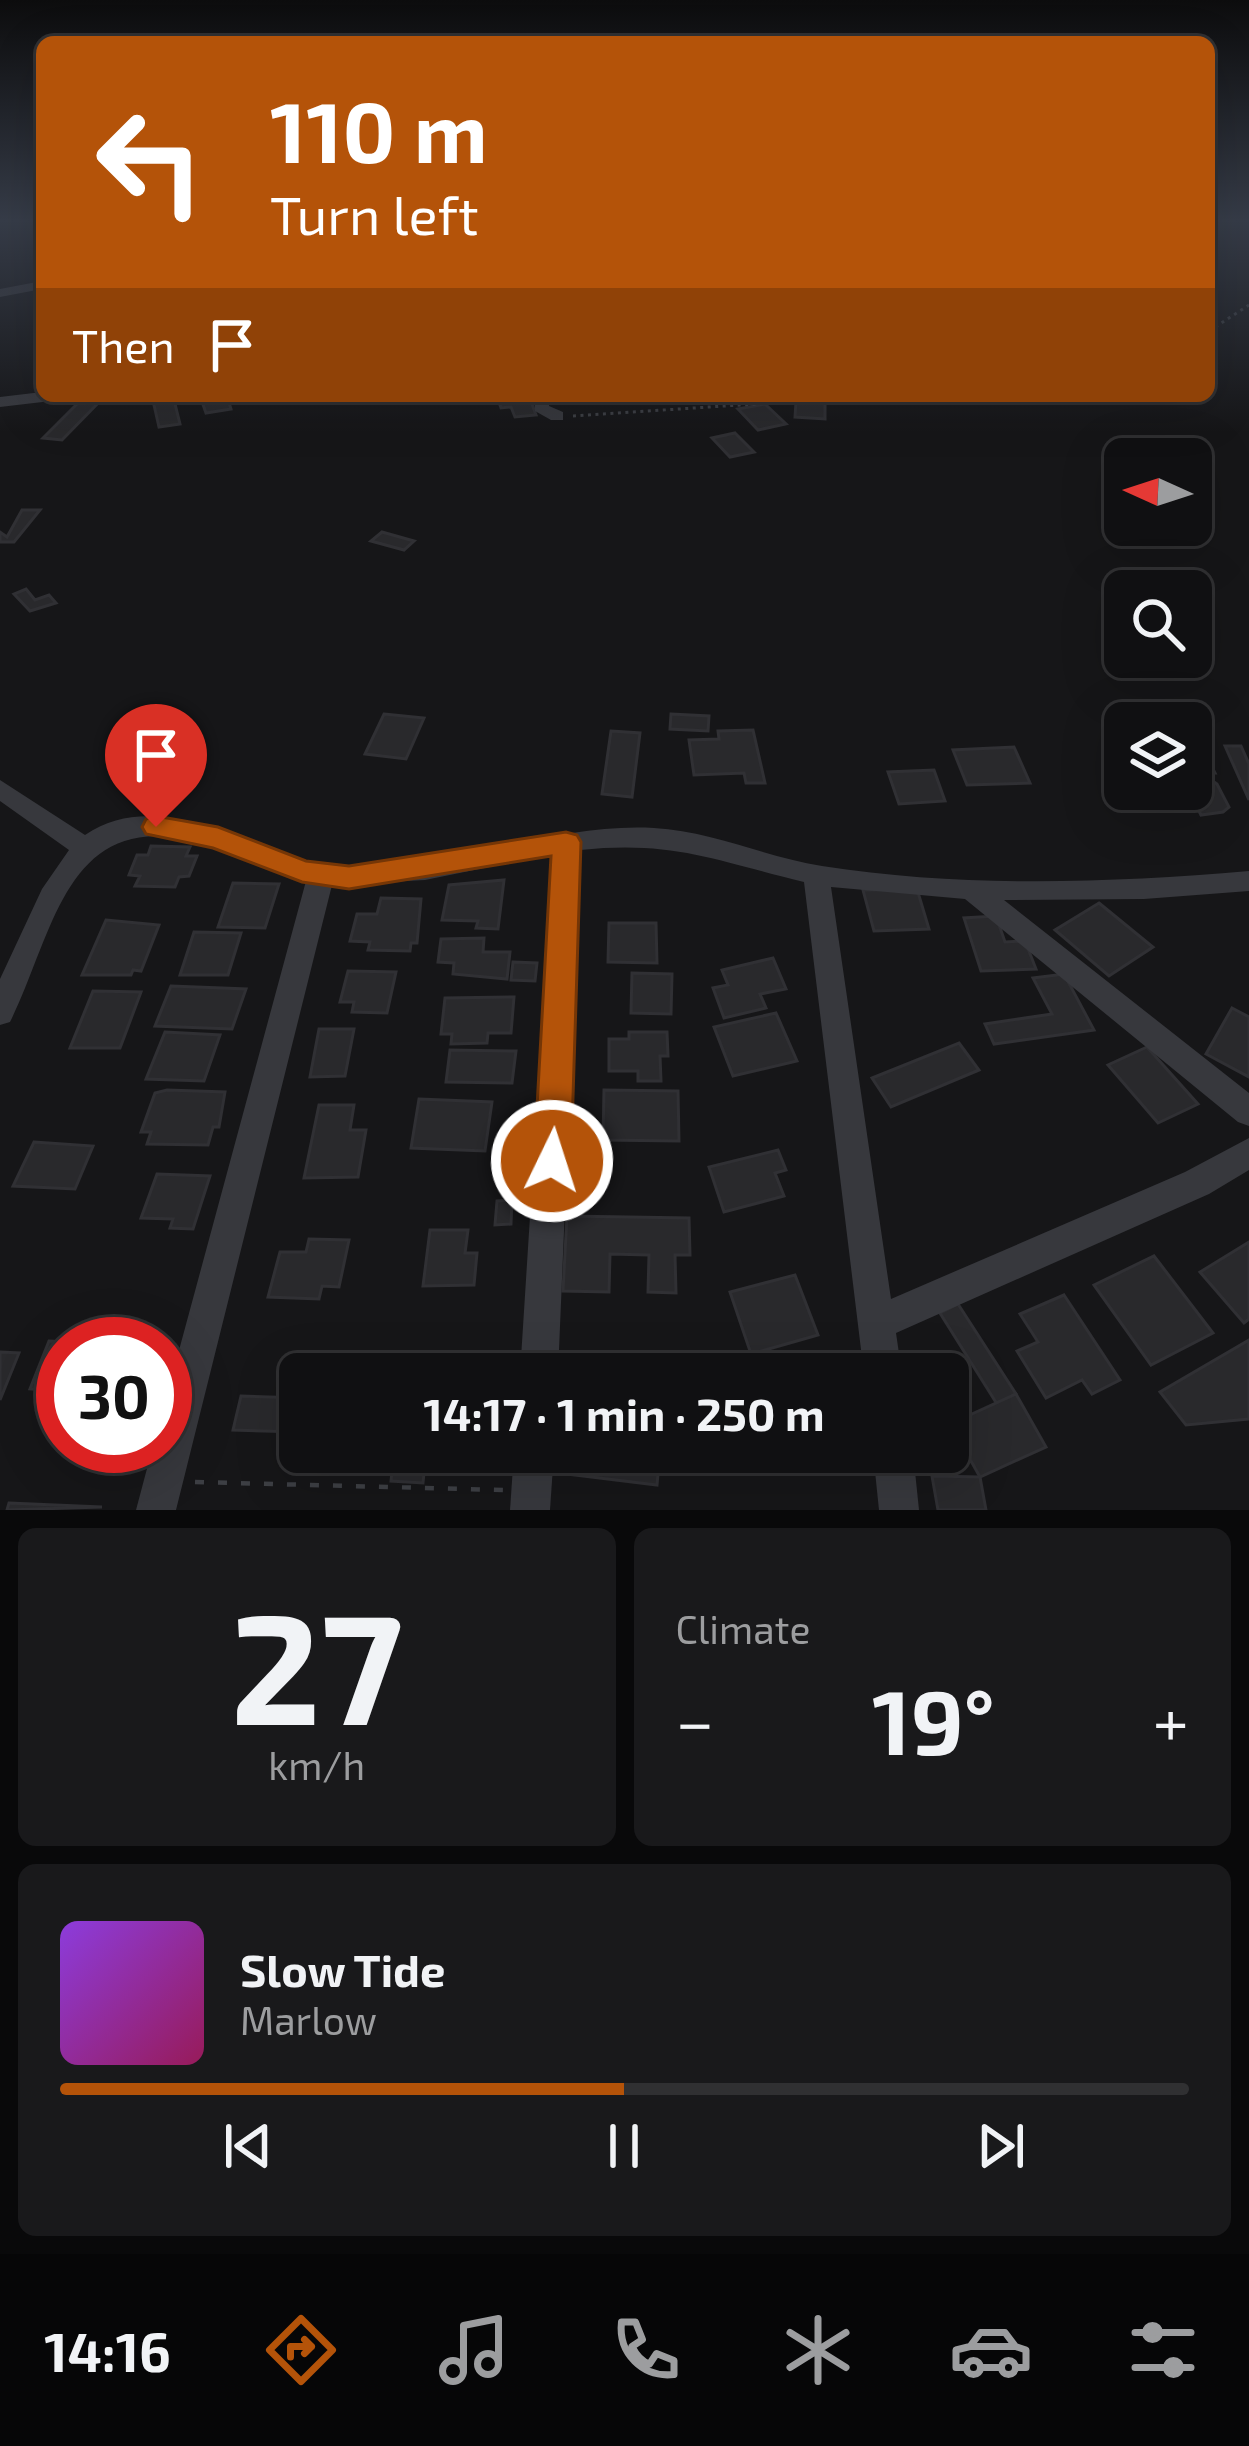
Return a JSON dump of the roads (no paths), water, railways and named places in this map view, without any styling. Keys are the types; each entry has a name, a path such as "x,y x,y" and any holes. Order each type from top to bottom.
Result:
{"street":[{"path":"6,406 36,399"},
{"path":"542,402 541,408 557,416"},
{"path":"0,789 83,847"},
{"path":"0,1013 68,868 83,847 122,830 172,828 218,838 321,876 404,872 566,842 632,837 687,840 816,875 970,888 1198,886 1249,881"},
{"path":"540,1353 566,842"},
{"path":"816,875 881,1353"},
{"path":"160,1496 321,876"},
{"path":"970,888 1249,1112"},
{"path":"877,1323 1197,1183 1249,1153"},
{"path":"895,1473 899,1510"}]}
